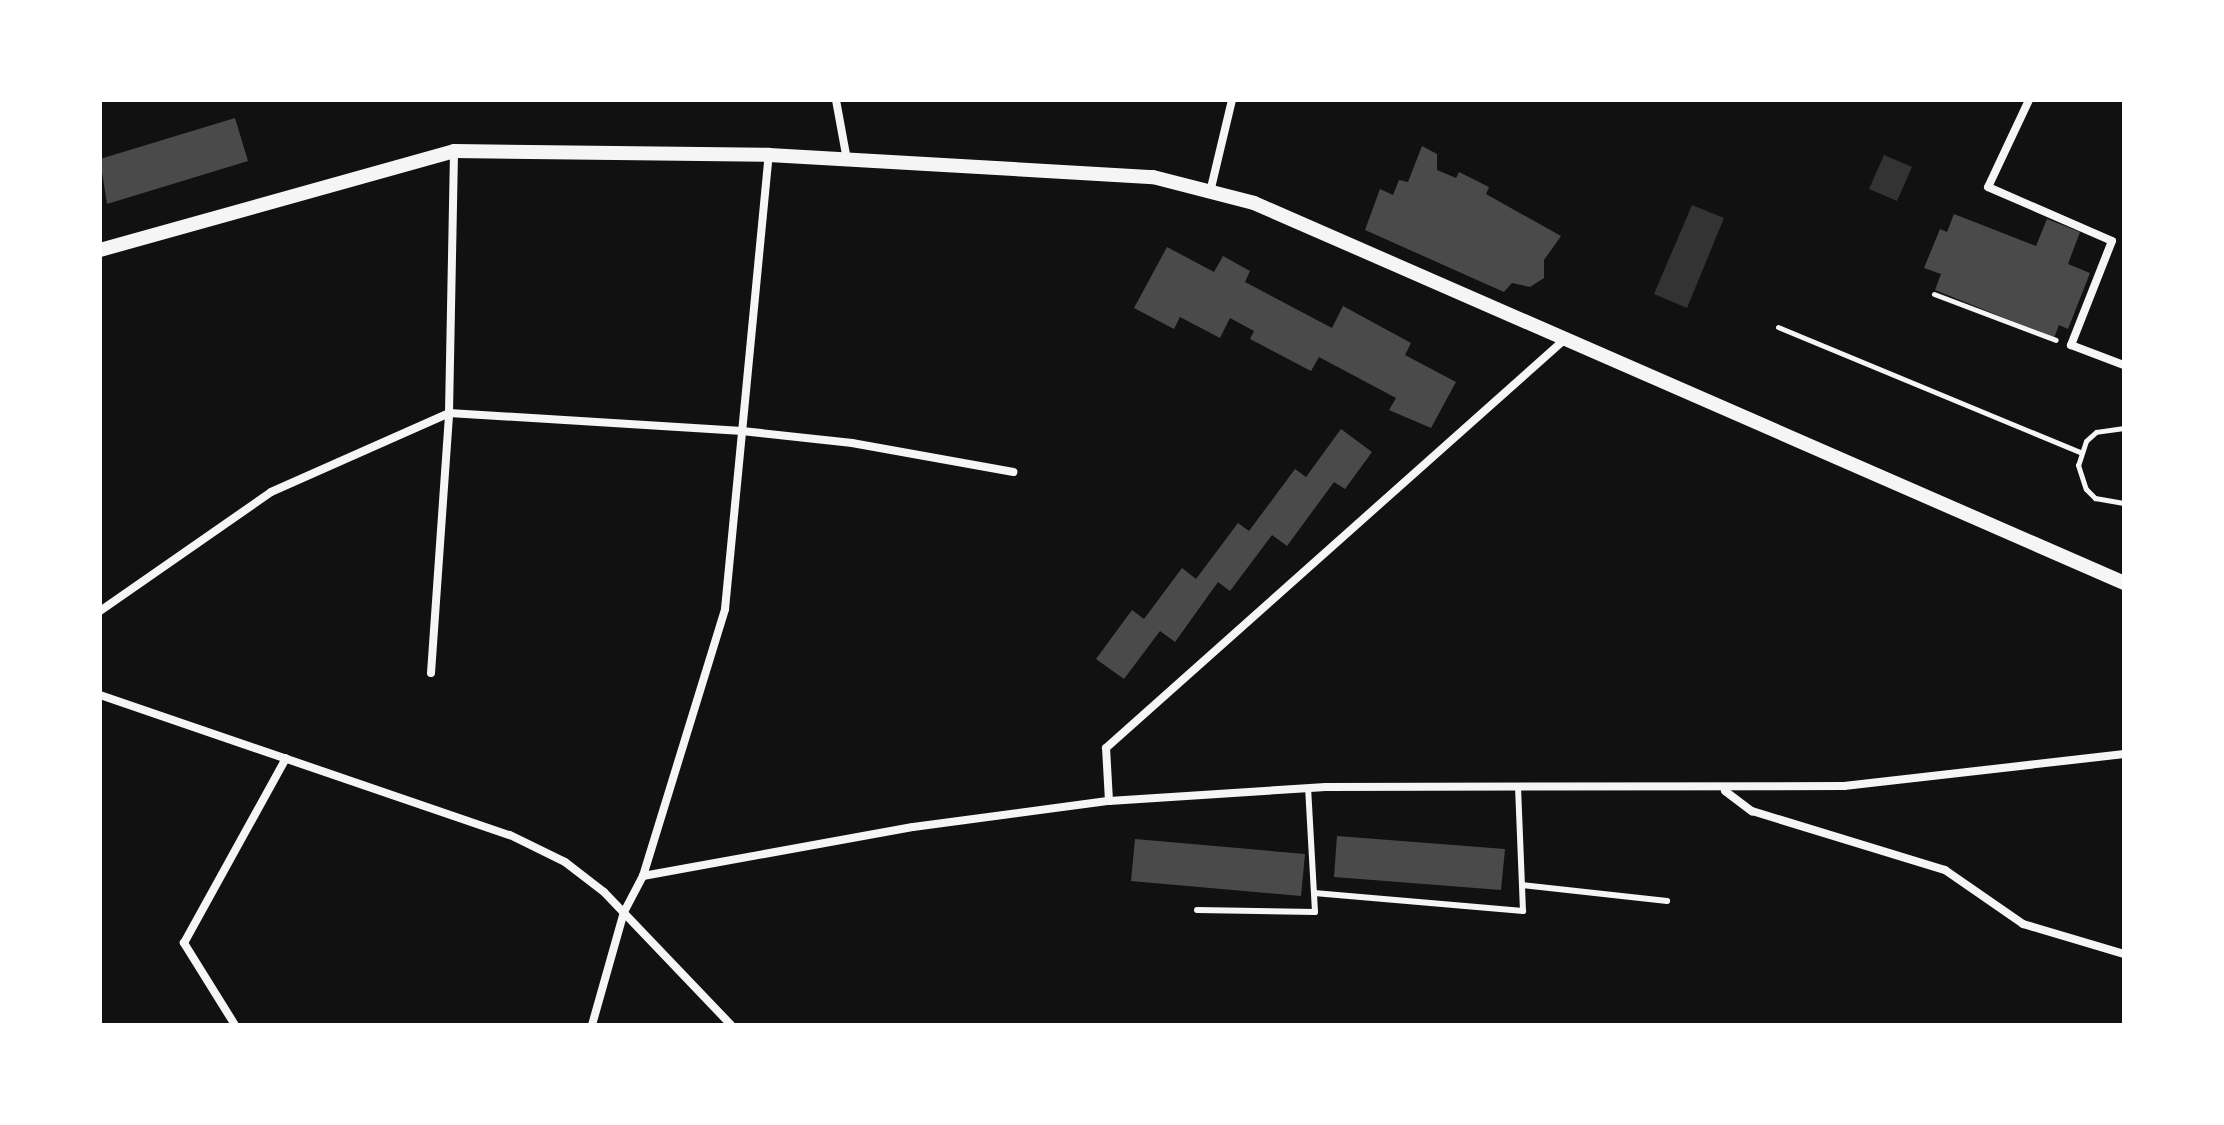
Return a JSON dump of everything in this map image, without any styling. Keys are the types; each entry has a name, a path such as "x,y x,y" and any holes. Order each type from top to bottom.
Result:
{"street":[{"path":"836,100 847,160"},
{"path":"1211,188 1232,100"},
{"path":"2029,100 1988,187 2112,241 2071,345 2124,365"},
{"path":"431,673 449,413 454,151"},
{"path":"100,250 454,151 769,155 1153,177 1211,188 2124,583"},
{"path":"592,1025 624,912 643,876 725,609 769,155"},
{"path":"1109,801 1106,748 1564,340"},
{"path":"100,611 271,492 449,413 742,431 852,443 1013,472"},
{"path":"100,695 510,835 565,862 624,912 731,1025"},
{"path":"643,876 913,827 1109,801 1308,788 1724,790 1844,786 2124,754"},
{"path":"235,1025 184,943 286,758"},
{"path":"1724,790 1752,811 1880,846 1945,870 2023,924 2124,954"}],"lane":[{"path":"1197,910 1315,912 1308,788"},
{"path":"1314,893 1523,911 1518,789"},
{"path":"1522,885 1667,901"}],"path":[{"path":"1934,294 2052,338"},
{"path":"1778,327 2080,452"},
{"path":"2124,428 2096,432 2080,452 2080,478 2086,489 2108,503 2124,503"}],"shaded area":[{"path":"1884,155 1912,167 1897,201 1869,189"},
{"path":"1692,205 1724,218 1687,308 1654,294"}],"building":[{"path":"235,118 248,161 107,204 100,159"},
{"path":"1422,146 1437,154 1437,170 1456,178 1459,172 1489,187 1486,194 1561,236 1544,260 1544,278 1530,287 1512,283 1504,292 1365,230 1380,189 1393,195 1399,180 1408,182"},
{"path":"1954,214 2036,246 2047,219 2080,232 2068,264 2090,273 2068,329 2059,325 2054,338 1935,290 1941,274 1924,268 1940,229 1947,232"},
{"path":"1167,247 1214,272 1223,256 1250,271 1245,282 1332,328 1343,306 1411,343 1405,355 1456,382 1431,428 1389,410 1396,398 1319,357 1311,371 1250,339 1254,331 1230,318 1220,338 1180,317 1174,329 1134,308"},
{"path":"1341,429 1372,452 1345,489 1334,482 1287,546 1272,535 1230,591 1218,582 1175,642 1160,631 1124,679 1096,659 1132,610 1144,619 1182,568 1196,579 1238,523 1249,531 1295,469 1306,477"},
{"path":"1337,836 1505,849 1501,890 1334,877"},
{"path":"1135,839 1305,854 1301,896 1131,881"}]}
